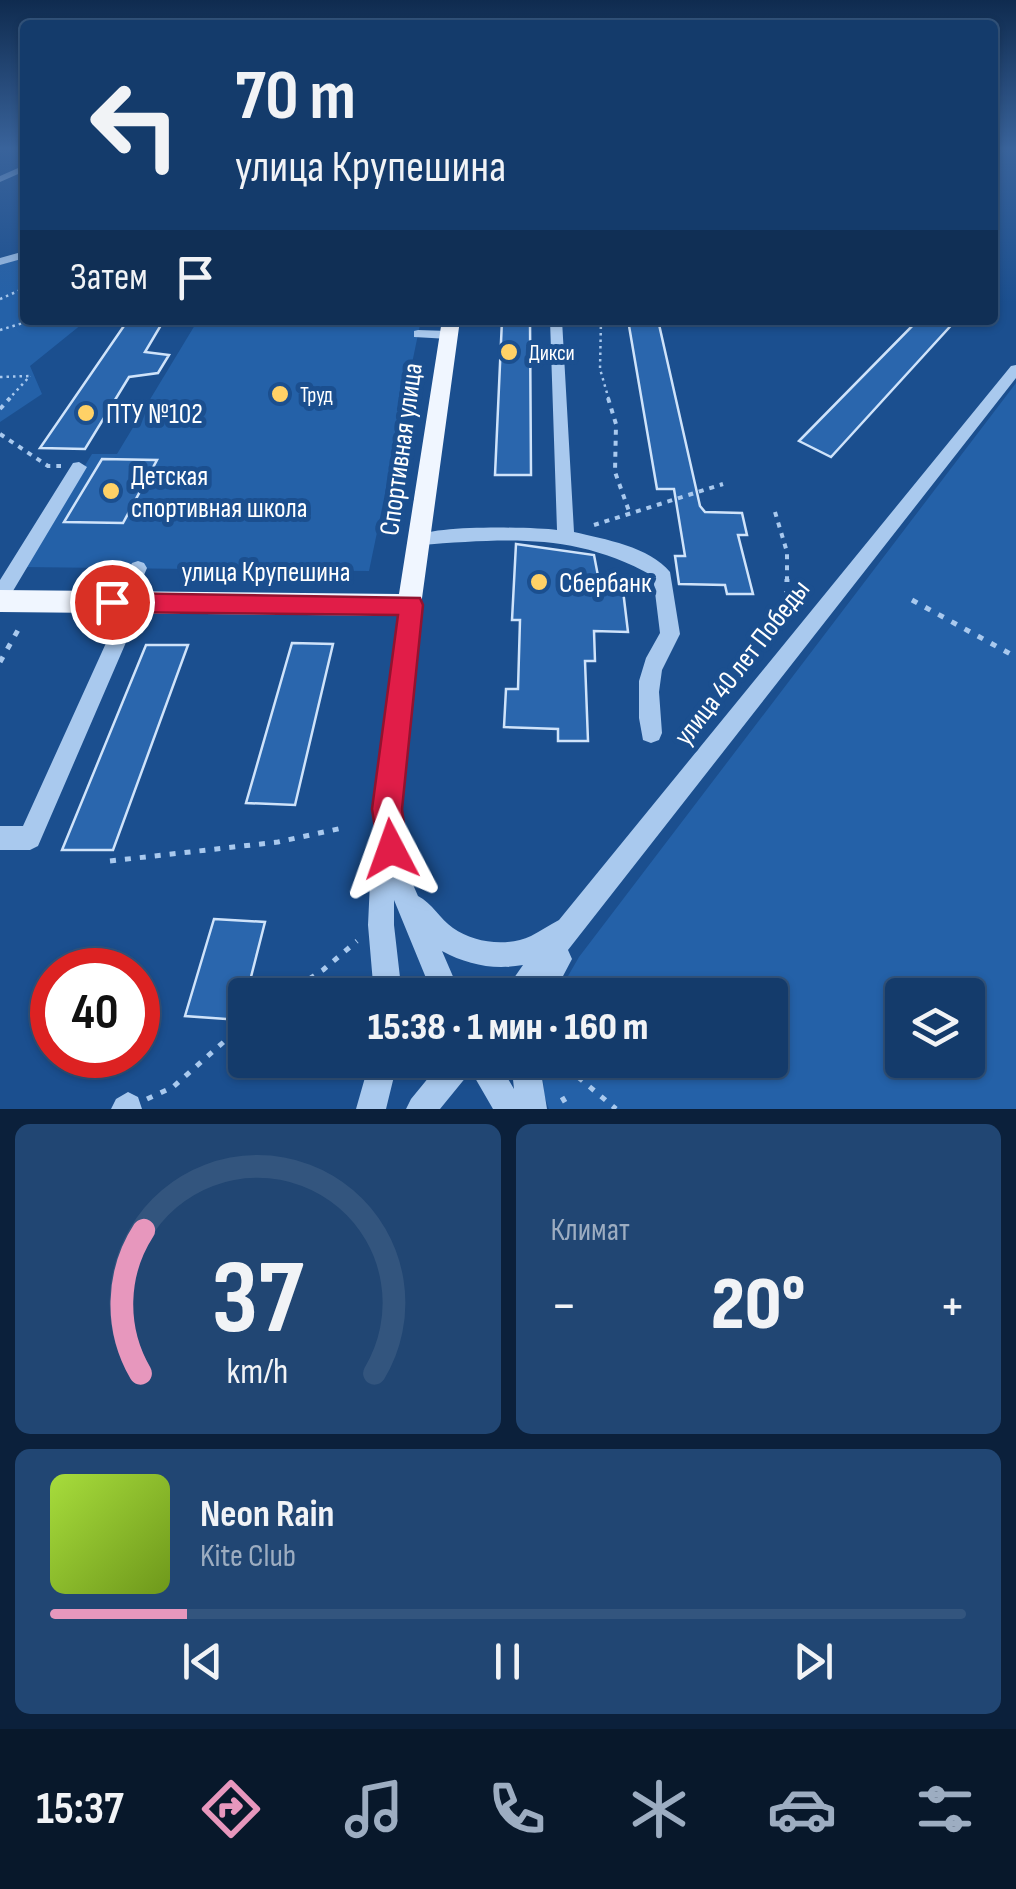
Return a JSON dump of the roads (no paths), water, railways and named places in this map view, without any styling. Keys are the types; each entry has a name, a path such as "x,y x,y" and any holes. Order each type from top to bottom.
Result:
{"main road":[{"name":"Спортивная улица","path":"411,605 450,327"},
{"name":"улица Крупешина","path":"0,598 411,605"}],"street":[{"path":"556,325 566,534"},
{"path":"418,334 450,327"},
{"name":"улица 40 лет Победы","path":"530,978 1016,369"},
{"path":"0,598 79,467"},
{"path":"420,538 566,534 638,558 661,572 670,634 652,658 647,692 651,733"},
{"path":"0,838 30,838 128,603 138,568"},
{"name":"Спортивная улица","path":"411,605 387,809 399,881 440,978"},
{"path":"387,809 380,887 387,978"},
{"path":"399,881 419,913 436,930 469,952 487,956 531,952 583,915"},
{"path":"548,978 583,915"},
{"path":"371,1109 379,1078"},
{"path":"421,1109 447,1078"},
{"path":"492,1078 510,1109"},
{"path":"528,1078 532,1109"}],"place":[{"name":"Дикси","path":"509,352"},
{"name":"Труд","path":"280,394"},
{"name":"ПТУ №102","path":"86,413"},
{"name":"Детская спортивная школа","path":"111,491"},
{"name":"Сбербанк","path":"539,582"}]}
